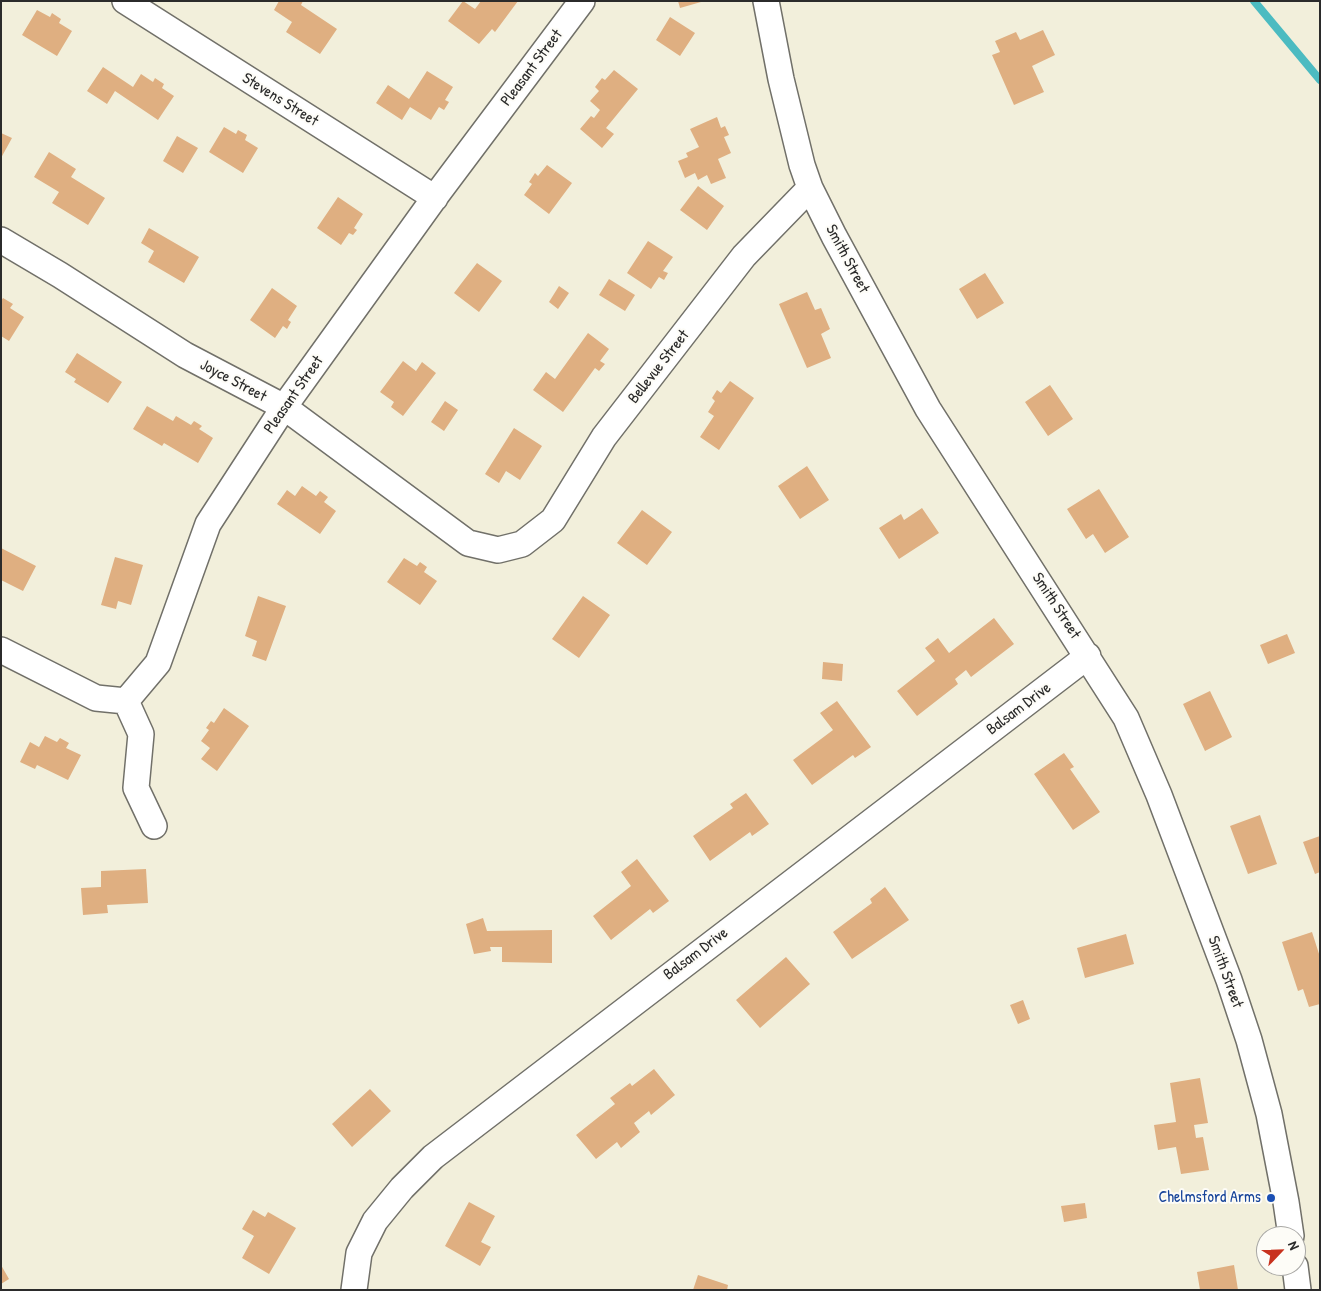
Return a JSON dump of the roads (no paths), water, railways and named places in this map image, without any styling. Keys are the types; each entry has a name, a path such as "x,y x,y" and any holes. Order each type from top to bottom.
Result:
{"street":[{"name":"Stevens Street","path":"125,1 435,198"},
{"name":"Pleasant Street","path":"126,701 158,662 208,524 284,408 435,198 582,1"},
{"name":"Smith Street","path":"766,1 780,79 802,165 810,188 834,236 928,409 1126,718 1158,795 1249,1040 1268,1114 1290,1226"},
{"name":"Bellevue Street","path":"513,546 522,544 553,520 604,437 744,256 810,188"},
{"name":"Joyce Street","path":"1,240 60,275 185,356 284,408 468,543 498,550 513,546"},
{"path":"1,650 96,698 126,701 141,734 136,788 154,826"},
{"name":"Balsam Drive","path":"354,1290 359,1253 375,1221 402,1188 433,1157 1088,656"},
{"path":"1296,1276 1298,1290"}],"waterway":[{"path":"1254,1 1320,80"}],"place":[{"name":"Chelmsford Arms","path":"1271,1198"}]}
